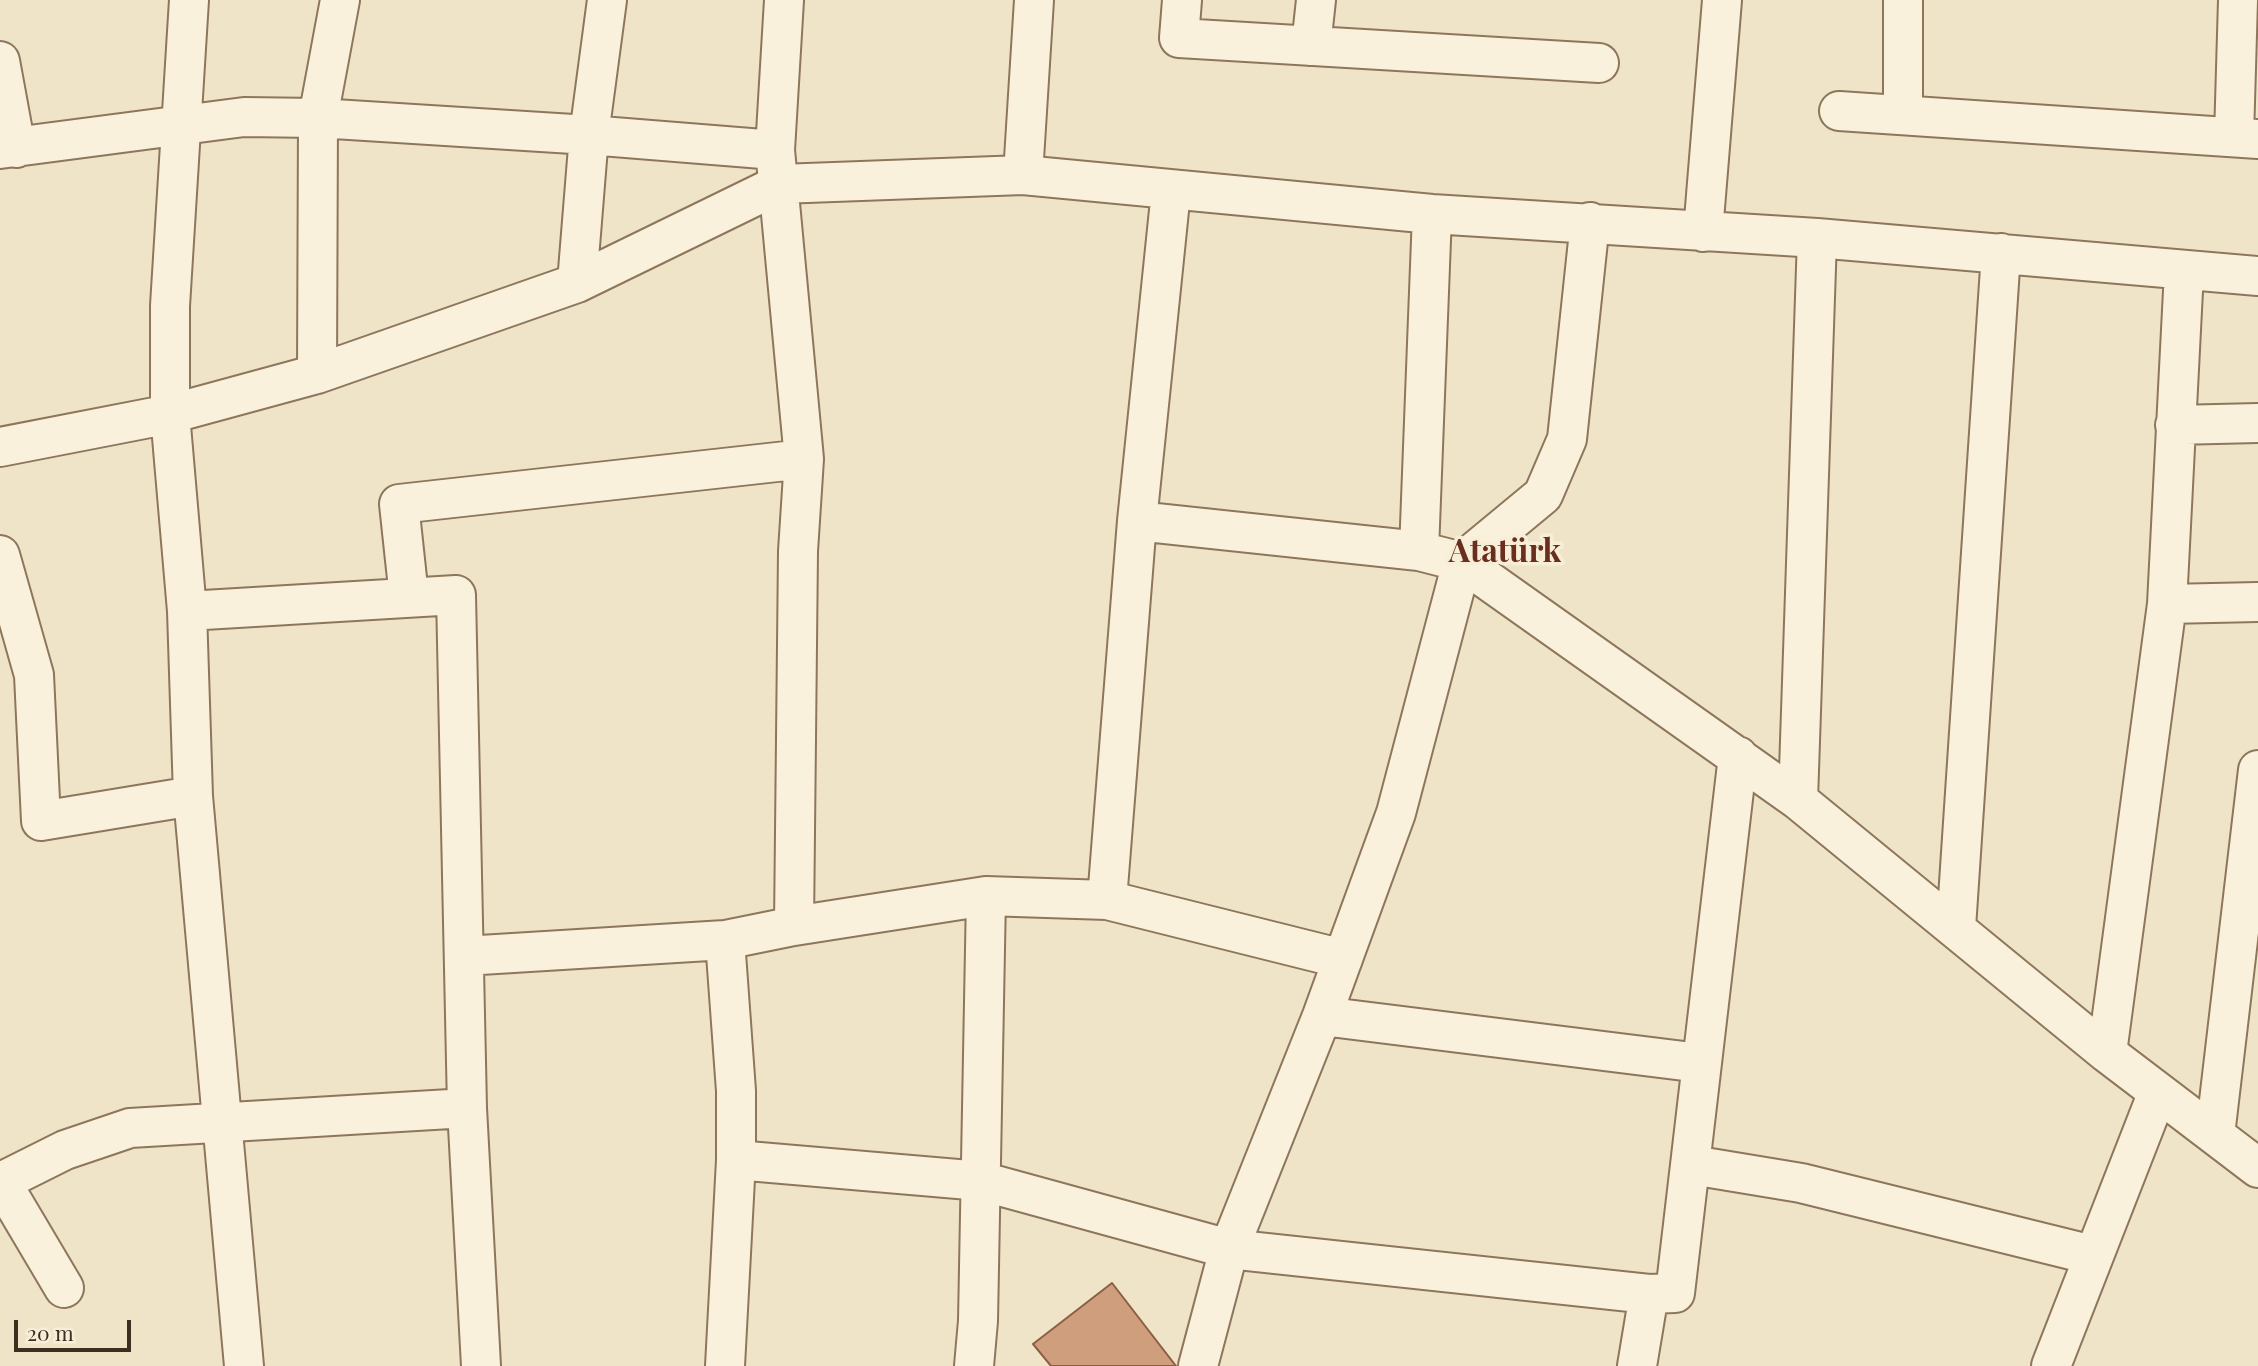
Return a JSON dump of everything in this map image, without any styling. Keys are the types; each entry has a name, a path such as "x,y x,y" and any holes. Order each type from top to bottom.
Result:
{"street":[{"path":"189,0 178,128 170,306 170,415 187,611 193,796 244,1366"},
{"path":"317,374 318,118 340,0"},
{"path":"577,283 589,135 607,0"},
{"path":"784,0 778,167 804,459 798,551 794,926"},
{"path":"1023,175 1034,0"},
{"path":"1182,0 1179,38 1599,63"},
{"path":"1311,46 1316,0"},
{"path":"1703,232 1722,0"},
{"path":"1903,0 1903,115"},
{"path":"1839,111 2246,138 2238,0"},
{"path":"0,61 8,149 178,128 243,117 318,118 589,135 778,167 1023,175 1432,214 1817,238 2258,276"},
{"path":"0,447 170,415 317,374 577,283 778,167"},
{"path":"1107,900 1137,521 1171,191"},
{"path":"1419,551 1432,214"},
{"path":"1198,1366 1229,1249 1322,1016 1396,813 1462,562 1543,495 1567,439 1590,222"},
{"path":"1798,800 1817,238"},
{"path":"1956,928 2001,253"},
{"path":"2107,1053 2167,604 2184,271"},
{"path":"2175,425 2258,423"},
{"path":"409,597 399,504 804,459"},
{"path":"1137,521 1419,551 1462,562 1798,800 2107,1053 2258,1168"},
{"path":"0,555 34,675 41,821 193,796"},
{"path":"187,611 456,595 467,1108 481,1366"},
{"path":"2167,604 2258,602"},
{"path":"736,1160 981,1181 1229,1249 1649,1294 1675,1293 1738,756"},
{"path":"2215,1135 2258,770"},
{"path":"464,956 725,940 794,926 986,896 1107,900 1343,959"},
{"path":"974,1366 981,1181 986,896"},
{"path":"725,940 736,1091 736,1160 725,1366"},
{"path":"1322,1016 1700,1063"},
{"path":"2051,1366 2092,1255 2158,1092"},
{"path":"64,1288 1,1181 65,1150 130,1128 467,1108"},
{"path":"1692,1165 1801,1184 2092,1255"},
{"path":"1637,1366 1649,1294"}],"building":[{"path":"1112,1283 1176,1366 1051,1366 1033,1344"}],"district":[{"name":"Atatürk","path":"1505,552"}]}
